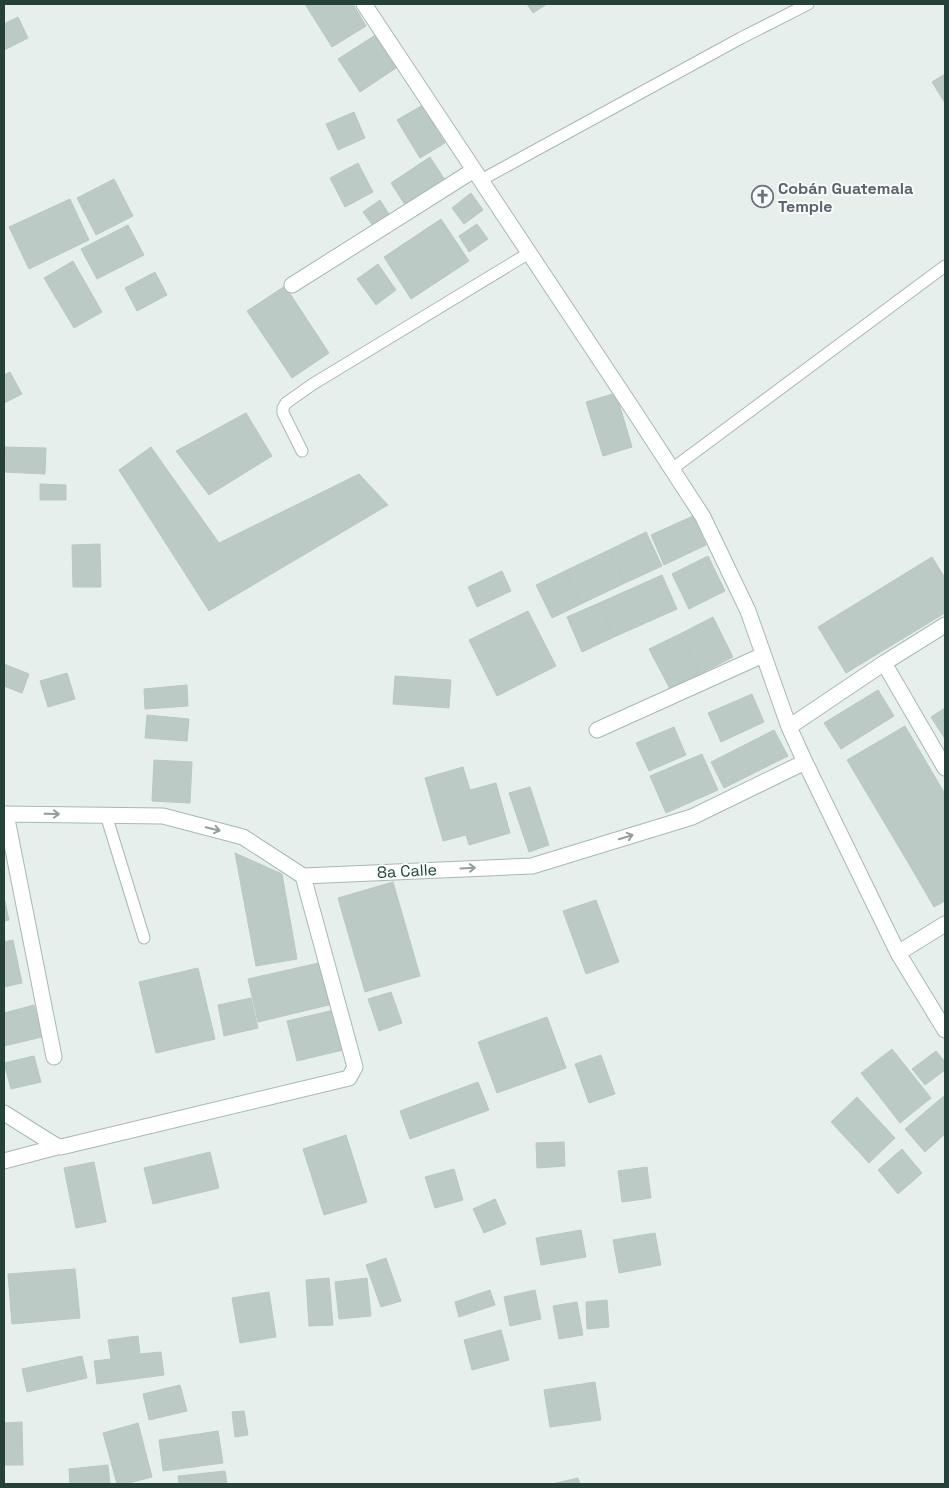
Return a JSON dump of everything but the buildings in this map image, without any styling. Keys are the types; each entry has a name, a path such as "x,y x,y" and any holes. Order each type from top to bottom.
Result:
{"street":[{"path":"364,4 703,517 748,611 789,727 805,762 898,953 945,1030"},
{"path":"292,285 477,175"},
{"path":"789,727 884,663 945,625"},
{"path":"597,730 763,655"},
{"path":"884,663 945,768"},
{"name":"8a Calle","path":"304,876 532,866 692,817 805,762"},
{"path":"4,1161 349,1078 355,1067 304,876 243,837 163,816 5,814 54,1057"},
{"path":"898,953 945,924"},
{"path":"4,1113 57,1147"}],"lane":[{"path":"477,175 808,4"},
{"path":"302,451 283,413 286,403 313,384 529,253"},
{"path":"672,469 945,266"},
{"path":"106,815 144,938"}],"place":[{"name":"Cobán Guatemala Temple","path":"762,197"}]}
